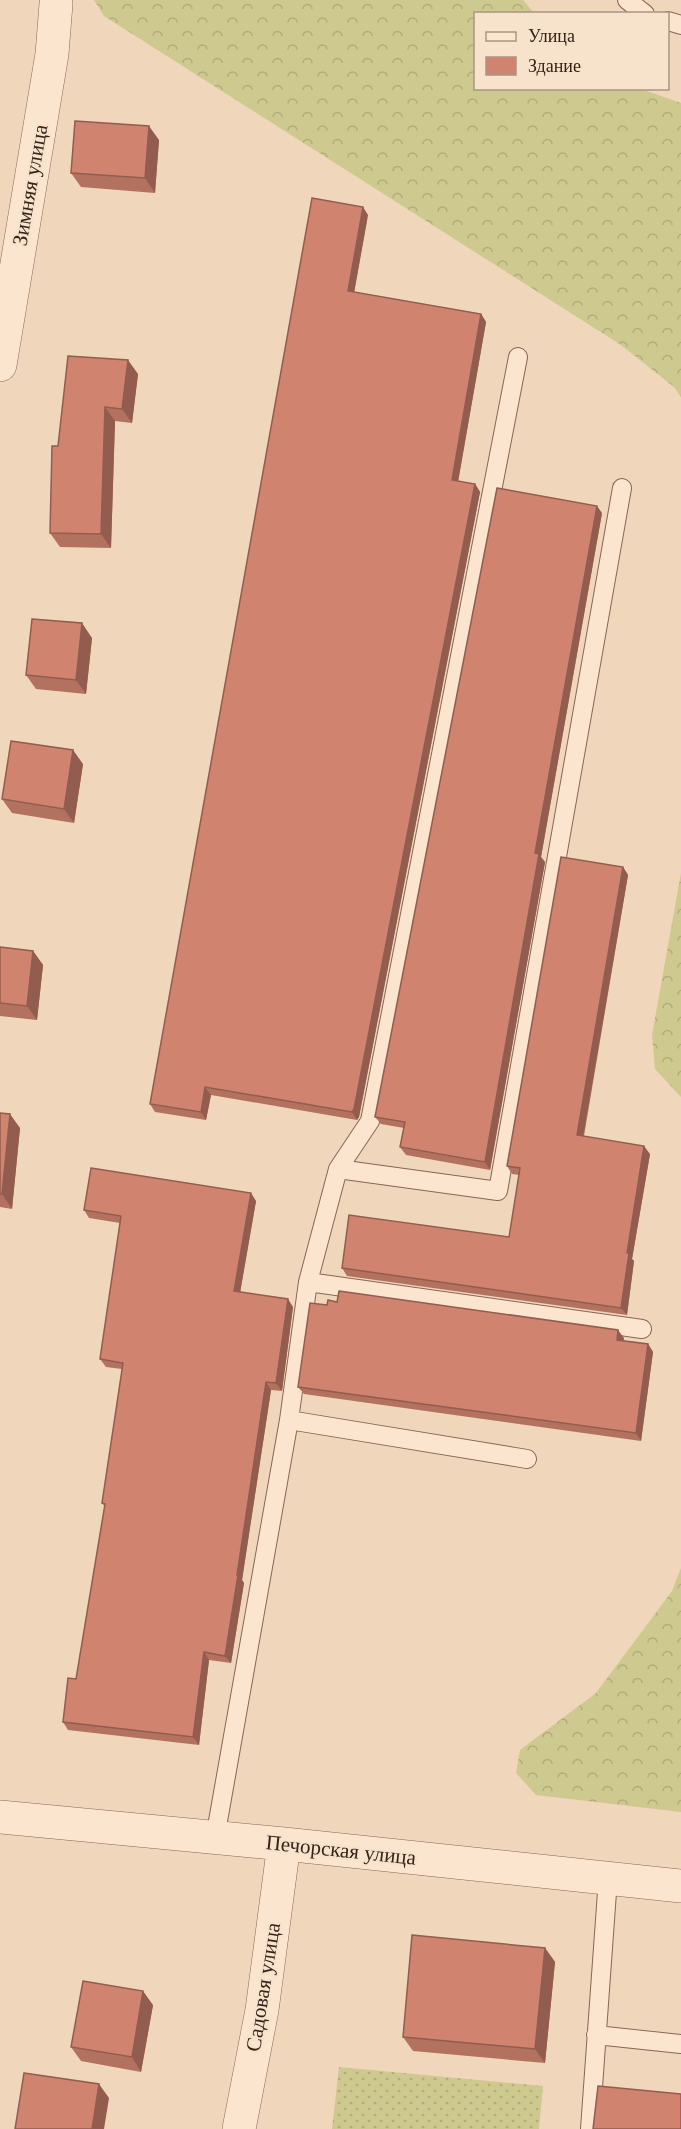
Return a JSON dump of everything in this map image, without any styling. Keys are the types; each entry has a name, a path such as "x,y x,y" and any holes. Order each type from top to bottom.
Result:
{"street":[{"name":"Зимняя улица","path":"0,365 52,54 56,4"},
{"name":"Печорская улица","path":"0,1817 681,1886"},
{"name":"Садовая улица","path":"239,2129 262,2010 284,1844"}],"lane":[{"path":"627,0 642,12"},
{"path":"215,1838 289,1420 308,1282 338,1169 370,1120 518,357"},
{"path":"338,1169 498,1191 622,488"},
{"path":"308,1282 642,1329"},
{"path":"289,1420 527,1459"},
{"path":"590,2129 608,1878"},
{"path":"596,2035 681,2044"}],"green space":[{"path":"94,0 523,0 533,12 474,12 474,90 644,90 681,103 681,397 674,387 621,345 104,16"},
{"path":"681,873 681,1097 655,1069 652,1035"},
{"path":"681,1568 681,1812 536,1795 516,1773 520,1750 596,1693 672,1591"},
{"path":"339,2067 543,2086 539,2129 332,2129"}],"building":[{"path":"75,121 149,126 145,178 71,173"},
{"path":"312,198 363,207 348,291 481,314 452,480 475,484 354,1109 352,1112 205,1087 201,1112 150,1104"},
{"path":"68,356 128,360 122,409 105,407 101,534 50,533 52,446 58,446"},
{"path":"497,488 597,506 535,853 539,854 485,1162 400,1147 405,1122 375,1117"},
{"path":"32,619 82,623 76,680 26,675"},
{"path":"11,741 73,750 64,809 2,799"},
{"path":"561,857 623,867 577,1135 644,1146 621,1308 342,1268 349,1215 509,1237 520,1168 507,1166"},
{"path":"0,947 33,951 27,1006 0,1003"},
{"path":"0,1113 10,1114 2,1194 0,1194"},
{"path":"91,1168 251,1193 234,1291 288,1299 276,1383 266,1382 225,1656 204,1652 193,1737 63,1722 68,1678 76,1679 105,1504 102,1503 123,1363 100,1359 121,1216 84,1210"},
{"path":"339,1291 618,1330 617,1340 648,1344 636,1433 298,1387 310,1303 327,1305 328,1300 337,1302"},
{"path":"412,1935 545,1948 535,2049 403,2037"},
{"path":"83,1981 143,1991 132,2057 71,2047"},
{"path":"24,2073 99,2084 92,2129 15,2129"},
{"path":"598,2086 681,2094 681,2129 593,2129"}]}
